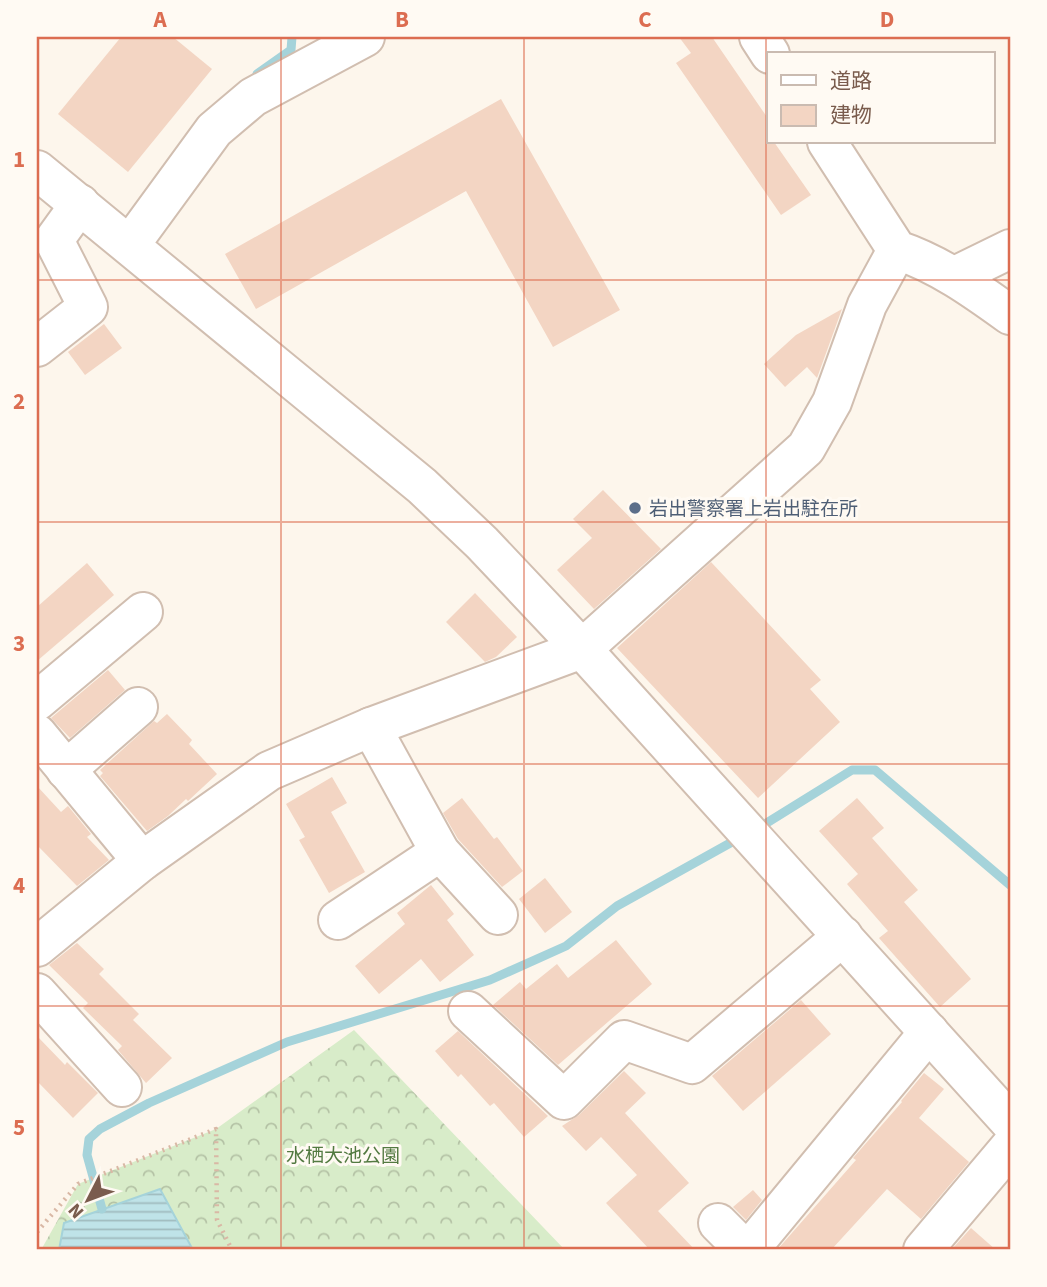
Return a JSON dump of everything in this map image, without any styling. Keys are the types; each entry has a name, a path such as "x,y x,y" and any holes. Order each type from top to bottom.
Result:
{"street":[{"path":"130,245 214,130 253,97 365,37"},
{"path":"759,37 769,52"},
{"path":"828,144 897,250 954,276 1010,314"},
{"path":"37,170 422,486 482,543 582,649 1010,1122"},
{"path":"37,347 88,307 54,240 80,204"},
{"path":"954,276 1010,248"},
{"path":"37,947 142,861 269,771 371,727 582,649 806,448 832,402 867,305 897,250"},
{"path":"37,701 144,612"},
{"path":"66,770 138,707"},
{"path":"371,727 440,852 498,915"},
{"path":"37,734 142,861"},
{"path":"338,920 440,852"},
{"path":"468,1011 564,1100 624,1040 692,1064 843,936"},
{"path":"37,993 122,1087"},
{"path":"718,1223 747,1250 929,1032"},
{"path":"923,1250 1010,1147"}],"path":[{"path":"37,1232 78,1184 216,1129 217,1220 232,1250"}],"green space":[{"name":"水栖大池公園","path":"354,1030 565,1250 41,1250 78,1184 216,1129"}],"water":[{"path":"160,1189 193,1250 59,1250 64,1223"}],"building":[{"path":"121,37 173,37 212,69 128,172 58,114"},
{"path":"679,37 712,37 767,117 767,144 775,144 811,195 781,215 676,63 691,53"},
{"path":"501,99 620,310 553,347 466,191 256,309 225,254"},
{"path":"842,309 817,378 807,367 785,387 764,364 796,335"},
{"path":"104,324 122,348 85,375 68,352"},
{"path":"603,490 661,549 594,609 557,570 592,538 573,519"},
{"path":"711,562 821,680 810,689 840,722 758,798 617,648"},
{"path":"87,563 114,595 37,661 37,607"},
{"path":"475,593 517,637 496,657 485,662 446,622"},
{"path":"108,670 125,690 70,738 51,718"},
{"path":"167,714 192,740 189,744 217,774 188,801 186,799 147,831 100,776 103,773 100,770 154,721 157,723"},
{"path":"332,777 347,803 331,812 365,872 329,893 299,840 305,837 286,804"},
{"path":"37,786 61,812 68,806 91,834 87,837 109,860 77,886 37,845"},
{"path":"462,798 523,871 502,887 458,839 443,813"},
{"path":"857,798 884,828 872,838 918,890 904,902 971,979 940,1007 879,938 888,931 847,884 858,874 819,831"},
{"path":"545,878 572,912 545,933 519,899"},
{"path":"431,885 454,914 447,920 474,955 440,982 421,959 379,994 355,966 405,924 397,913"},
{"path":"616,940 652,984 558,1065 493,1005 520,982 526,989 557,964 568,978"},
{"path":"77,943 104,969 99,974 139,1014 133,1020 172,1058 146,1083 118,1050 122,1046 83,1008 88,1003 49,965"},
{"path":"801,1000 831,1034 743,1111 712,1076"},
{"path":"458,1031 548,1116 524,1137 494,1103 490,1106 461,1074 458,1077 435,1051"},
{"path":"37,1036 98,1093 73,1118 37,1081"},
{"path":"624,1071 646,1093 625,1113 689,1183 658,1211 695,1250 650,1250 606,1203 637,1175 601,1137 586,1151 562,1126 579,1115"},
{"path":"924,1073 944,1089 919,1118 969,1162 921,1219 887,1189 831,1250 777,1250 856,1160 853,1158"},
{"path":"753,1190 762,1200 746,1220 733,1207"},
{"path":"971,1228 996,1250 953,1248"}],"waterway":[{"path":"257,74 291,50 292,37"},
{"path":"757,829 852,770 875,770 1010,885"},
{"path":"102,1209 87,1155 89,1139 100,1129 149,1103 287,1042 490,980 566,946 617,906 741,837"}],"place":[{"name":"岩出警察署上岩出駐在所","path":"635,508"}]}
